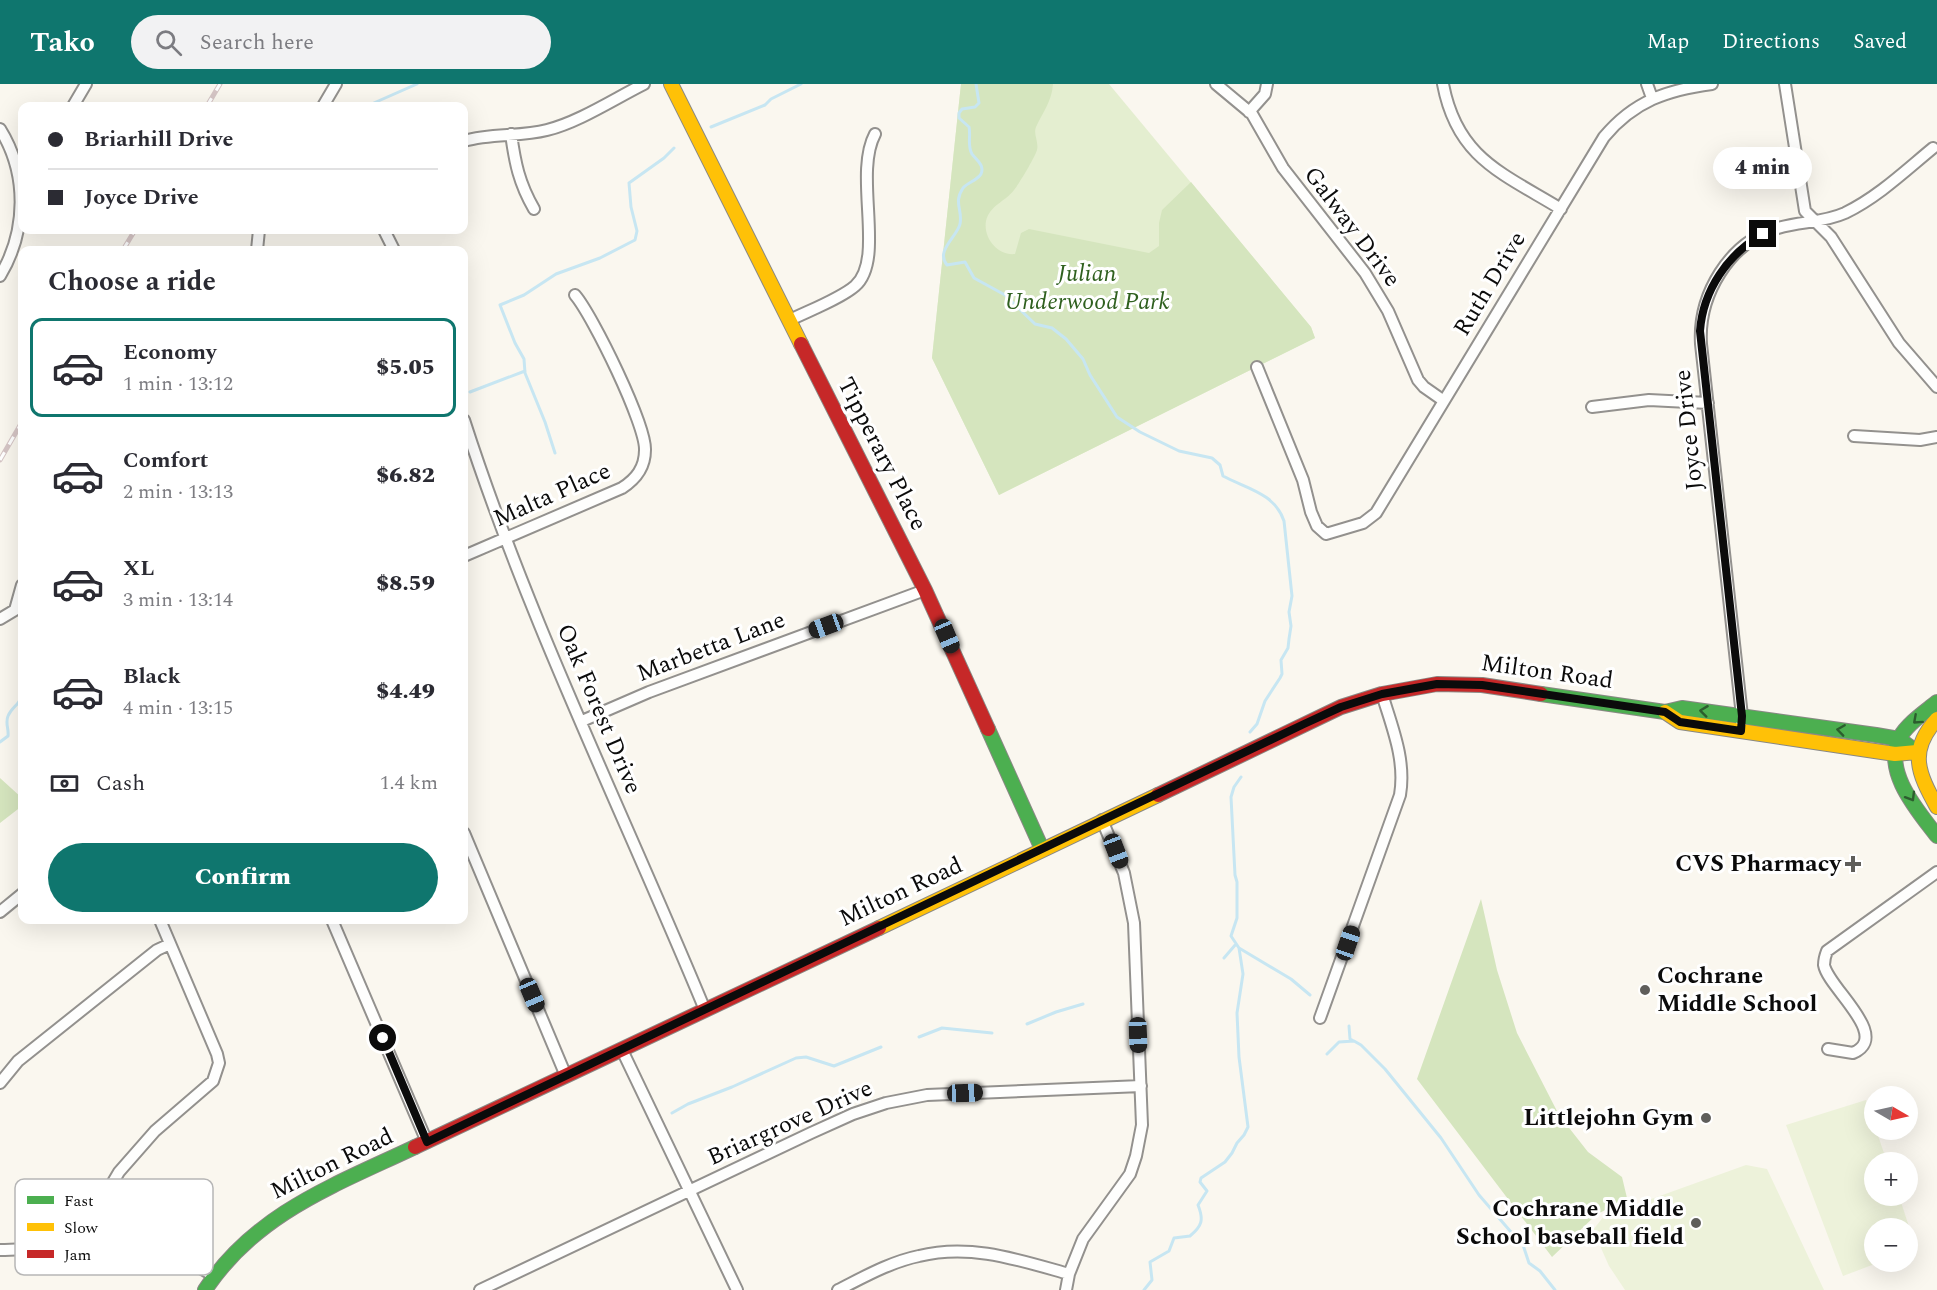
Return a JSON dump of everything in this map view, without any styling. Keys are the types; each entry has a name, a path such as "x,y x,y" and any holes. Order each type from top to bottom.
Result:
{"street":[{"path":"75,102 86,84"},
{"path":"325,102 336,84"},
{"path":"468,140 541,132 559,126 644,84"},
{"name":"Tipperary Place","path":"671,84 925,590 1042,849"},
{"name":"Galway Drive","path":"1216,84 1250,112 1282,168 1370,279 1388,311 1418,380 1444,401"},
{"path":"1250,112 1265,94 1267,84"},
{"path":"1443,84 1453,121 1474,151 1500,172 1561,208"},
{"path":"1647,84 1652,98"},
{"name":"Ruth Drive","path":"1257,367 1303,480 1317,526 1326,534 1363,523 1376,513 1611,129 1634,108 1652,98 1672,90 1712,84"},
{"path":"1785,84 1805,211 1831,237 1899,344 1937,387"},
{"path":"0,129 17,150"},
{"path":"511,134 516,169 534,209"},
{"path":"790,320 850,290 863,275 869,254 866,163 869,145 875,134"},
{"name":"Joyce Drive","path":"1741,731 1742,716 1701,344 1701,318 1705,302 1717,278 1733,256 1749,242 1763,234 1796,223 1817,222 1842,214 1867,201 1933,148"},
{"path":"0,276 15,246 18,229"},
{"name":"Malta Place","path":"468,554 622,488 633,481 641,469 645,448 635,415 598,332 582,302 575,295"},
{"path":"1592,407 1649,400 1708,403"},
{"name":"Oak Forest Drive","path":"468,432 504,538 705,1010"},
{"path":"1854,436 1920,440 1937,437"},
{"name":"Marbetta Lane","path":"582,722 649,692 925,590"},
{"path":"0,619 15,610 18,599"},
{"name":"Milton Road","path":"205,1290 214,1276 243,1243 275,1216 307,1198 1332,712 1382,694 1437,684 1482,685 1665,712 1682,708 1899,739 1917,752"},
{"path":"1320,1018 1400,795 1401,759 1382,694"},
{"path":"1937,702 1899,739 1895,754 1899,777 1937,836"},
{"name":"Milton Road","path":"1665,712 1680,722 1895,754 1917,752"},
{"path":"1937,719 1922,736 1917,752 1924,784 1937,807"},
{"path":"1066,1290 1075,1257 1089,1229 1130,1174 1140,1139 1134,923 1124,873 1102,820"},
{"path":"468,843 566,1076"},
{"path":"1828,1049 1853,1053 1862,1047 1866,1037 1865,1027 1825,968 1827,951 1937,872"},
{"path":"0,912 18,897"},
{"path":"115,1179 155,1131 208,1087 217,1073 218,1054 161,924"},
{"path":"334,924 427,1142"},
{"path":"0,1083 18,1061 158,950 170,944"},
{"path":"622,1050 737,1290"},
{"name":"Briargrove Drive","path":"480,1290 811,1133 853,1114 886,1103 943,1094 1140,1086"},
{"path":"0,1250 15,1249"},
{"path":"837,1290 903,1260 939,1252 994,1254 1069,1274"}],"green space":[{"name":"Julian Underwood Park","path":"961,84 1109,84 1311,327 1315,338 999,495 932,358"},
{"name":"Julian Underwood Park","path":"961,84 1053,84 1049,101 1035,130 1037,150 1014,190 994,207 986,221 989,239 998,249 1015,254 1021,233 1029,229 1149,253 1159,246 1159,223 1162,210 1191,182 1311,327 1315,338 999,495 932,358"},
{"path":"0,778 18,794 18,809 0,823"},
{"path":"1481,899 1497,970 1517,1033 1559,1115 1588,1152 1622,1177 1627,1198 1596,1215 1552,1257 1417,1079"},
{"path":"1864,1101 1864,1140 1880,1140 1884,1152 1864,1152 1864,1206 1902,1206 1906,1218 1864,1218 1864,1268 1843,1276 1786,1125"},
{"name":"Cochrane Middle School baseball field","path":"1746,1165 1767,1169 1824,1290 1625,1290 1609,1266 1593,1230 1604,1216"}],"waterway":[{"path":"376,102 417,84"},
{"path":"711,127 765,105 771,99 801,84"},
{"path":"976,84 979,103 975,107 962,109 959,118 969,127 971,151 981,165 982,171 980,176 965,186 960,193 958,202 960,224 945,249 944,260 947,265 965,262 974,278 1005,295 1035,324 1052,328 1066,339 1083,359 1090,375 1117,417 1140,432 1179,451 1212,458 1220,465 1223,476 1267,498 1280,512 1284,521 1292,596 1288,648 1281,660 1282,674 1265,701 1257,724 1250,732"},
{"path":"555,453 525,373 524,359 500,305 524,295 556,274 600,258 635,240 637,231 631,207 629,183 674,148"},
{"path":"470,392 525,371"},
{"path":"0,742 8,736 8,716 18,702"},
{"path":"1241,777 1231,797 1237,882 1237,918 1231,936 1239,948 1291,979 1310,995"},
{"path":"1224,958 1236,944"},
{"path":"1144,1290 1152,1280 1150,1262 1169,1251 1174,1238 1190,1236 1199,1226 1201,1215 1198,1205 1207,1191 1200,1182 1201,1178 1225,1162 1248,1127 1239,1057 1237,1013 1243,974 1239,948"},
{"path":"1027,1024 1083,1004"},
{"path":"1349,1026 1352,1040"},
{"path":"919,1037 942,1028 992,1033"},
{"path":"1327,1054 1339,1042 1354,1041 1385,1069 1441,1138 1479,1195 1522,1242 1529,1263 1540,1271 1555,1290"},
{"path":"672,1113 796,1058 806,1057 834,1066 881,1047"}],"railway":[{"path":"209,102 220,84"},
{"path":"125,246 133,234"},
{"path":"0,460 18,429"}],"traffic: fast":[{"path":"1541,694 1665,712 1682,708 1876,735 1899,739 1917,752"},
{"path":"1937,702 1907,727 1900,737 1896,750 1899,777 1905,790 1937,836"},
{"path":"988,729 1042,849"},
{"path":"205,1290 225,1263 273,1221 327,1189 415,1147"}],"traffic: slow":[{"path":"671,84 801,344"},
{"path":"1665,712 1680,722 1895,754 1917,752"},
{"path":"1937,719 1922,741 1919,752 1921,773 1937,807"},
{"path":"879,928 1158,795"}],"traffic: jam":[{"path":"801,344 925,590 988,729"},
{"path":"1158,795 1341,707 1382,694 1437,684 1482,685 1541,694"},
{"path":"415,1147 879,928"}],"place":[{"name":"CVS Pharmacy","path":"1853,864"},
{"name":"Cochrane Middle School","path":"1645,990"},
{"name":"Littlejohn Gym","path":"1706,1118"},
{"name":"Cochrane Middle School baseball field","path":"1696,1223"}],"route":[{"path":"383,1038 427,1142 1304,724 1341,707 1412,687 1437,684 1482,685 1559,695 1665,712 1680,722 1741,731 1742,716 1731,606 1700,331 1705,302 1717,278 1733,256 1754,238 1763,234"}]}
